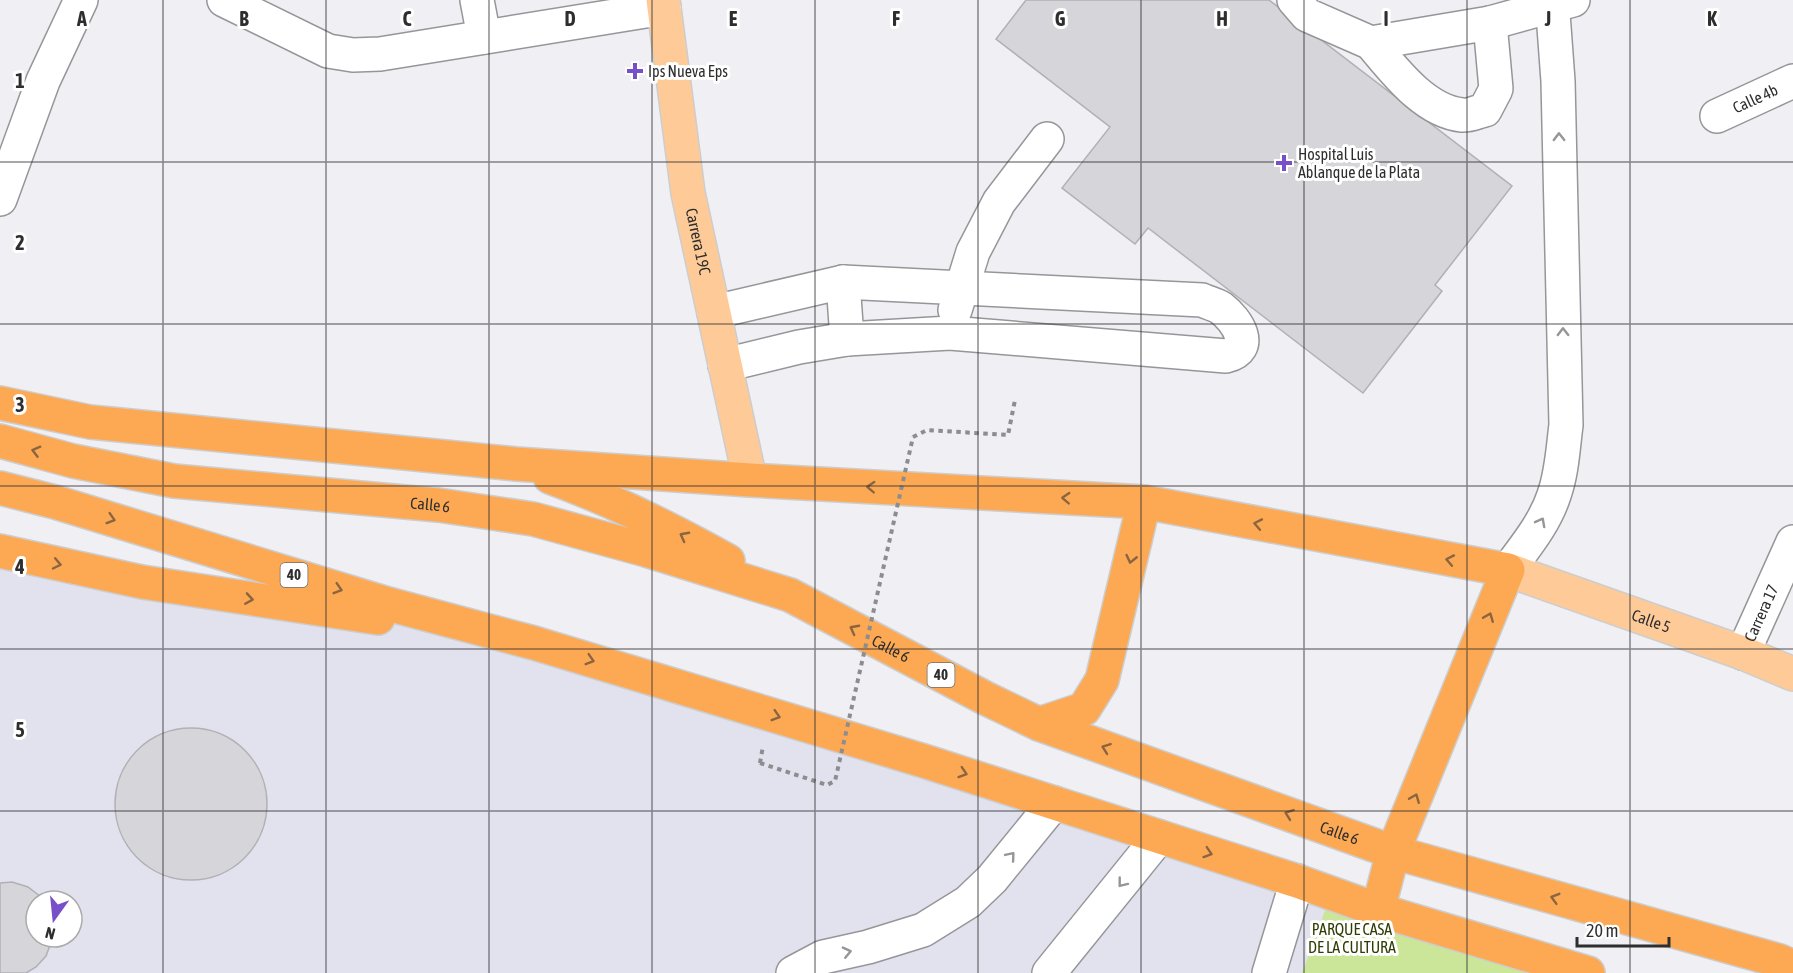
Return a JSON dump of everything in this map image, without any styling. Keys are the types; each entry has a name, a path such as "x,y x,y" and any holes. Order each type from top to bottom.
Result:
{"highway":[{"path":"0,403 90,422 516,464 750,480 1144,502 1508,570 1394,852 1378,910"},
{"name":"Calle 6","path":"0,441 73,461 174,481 438,505 533,519 646,550 790,595 1038,724 1394,852 1780,961 1793,967"},
{"path":"516,464 596,494 668,528 790,595"},
{"name":"40","path":"0,488 55,502 388,604 534,643 924,761 1297,881 1378,910 1588,973"},
{"path":"1038,724 1084,709 1102,680 1144,502"},
{"path":"0,551 142,582 534,643"}],"main road":[{"name":"Carrera 19C","path":"663,4 688,193 750,480"},
{"name":"Calle 5","path":"1508,570 1743,653 1793,674"}],"street":[{"path":"0,199 43,81 81,0"},
{"path":"224,0 328,51 353,55 380,54 484,37 663,4"},
{"path":"477,0 484,37"},
{"path":"1294,0 1307,15 1371,43 1398,75 1434,107 1464,115 1485,110 1496,89 1490,23"},
{"path":"1371,43 1490,23 1558,1 1566,425 1562,459 1554,495 1538,528 1508,570"},
{"name":"Calle 4b","path":"1717,116 1793,81"},
{"path":"950,333 960,289 973,252 999,202 1047,139"},
{"path":"714,312 843,282 1202,300 1218,306 1238,326 1242,338 1240,348 1235,354 1226,356 950,333 847,339 799,347 725,365"},
{"path":"843,282 847,339"},
{"name":"Carrera 17","path":"1743,653 1793,542"},
{"path":"793,973 823,957 868,947 923,930 968,902 992,879 1054,803"},
{"path":"1049,973 1159,837"},
{"path":"1269,973 1297,881"}],"path":[{"path":"760,763 827,785 835,781 913,437 927,430 1008,435 1015,400"}],"shaded area":[{"path":"0,551 534,643 1588,973 0,973"}],"green space":[{"name":"PARQUE CASA DE LA CULTURA","path":"1327,905 1586,973 1302,973"}],"building":[{"path":"1026,0 1269,0 1512,186 1435,285 1442,291 1363,393 1148,228 1135,244 1062,188 1110,127 996,39"},
{"path":"191,728 206,729 220,734 245,750 261,775 266,789 266,819 261,833 245,858 220,874 206,879 191,880 176,879 162,874 137,858 121,833 116,819 115,804 116,789 121,775 137,750 162,734 176,729"},
{"path":"12,882 31,889 24,889 24,949 49,949 46,956 36,967 26,973 0,973 0,883"}],"place":[{"name":"Ips Nueva Eps","path":"635,71"},
{"name":"Hospital Luis Ablanque de la Plata","path":"1284,163"}]}
